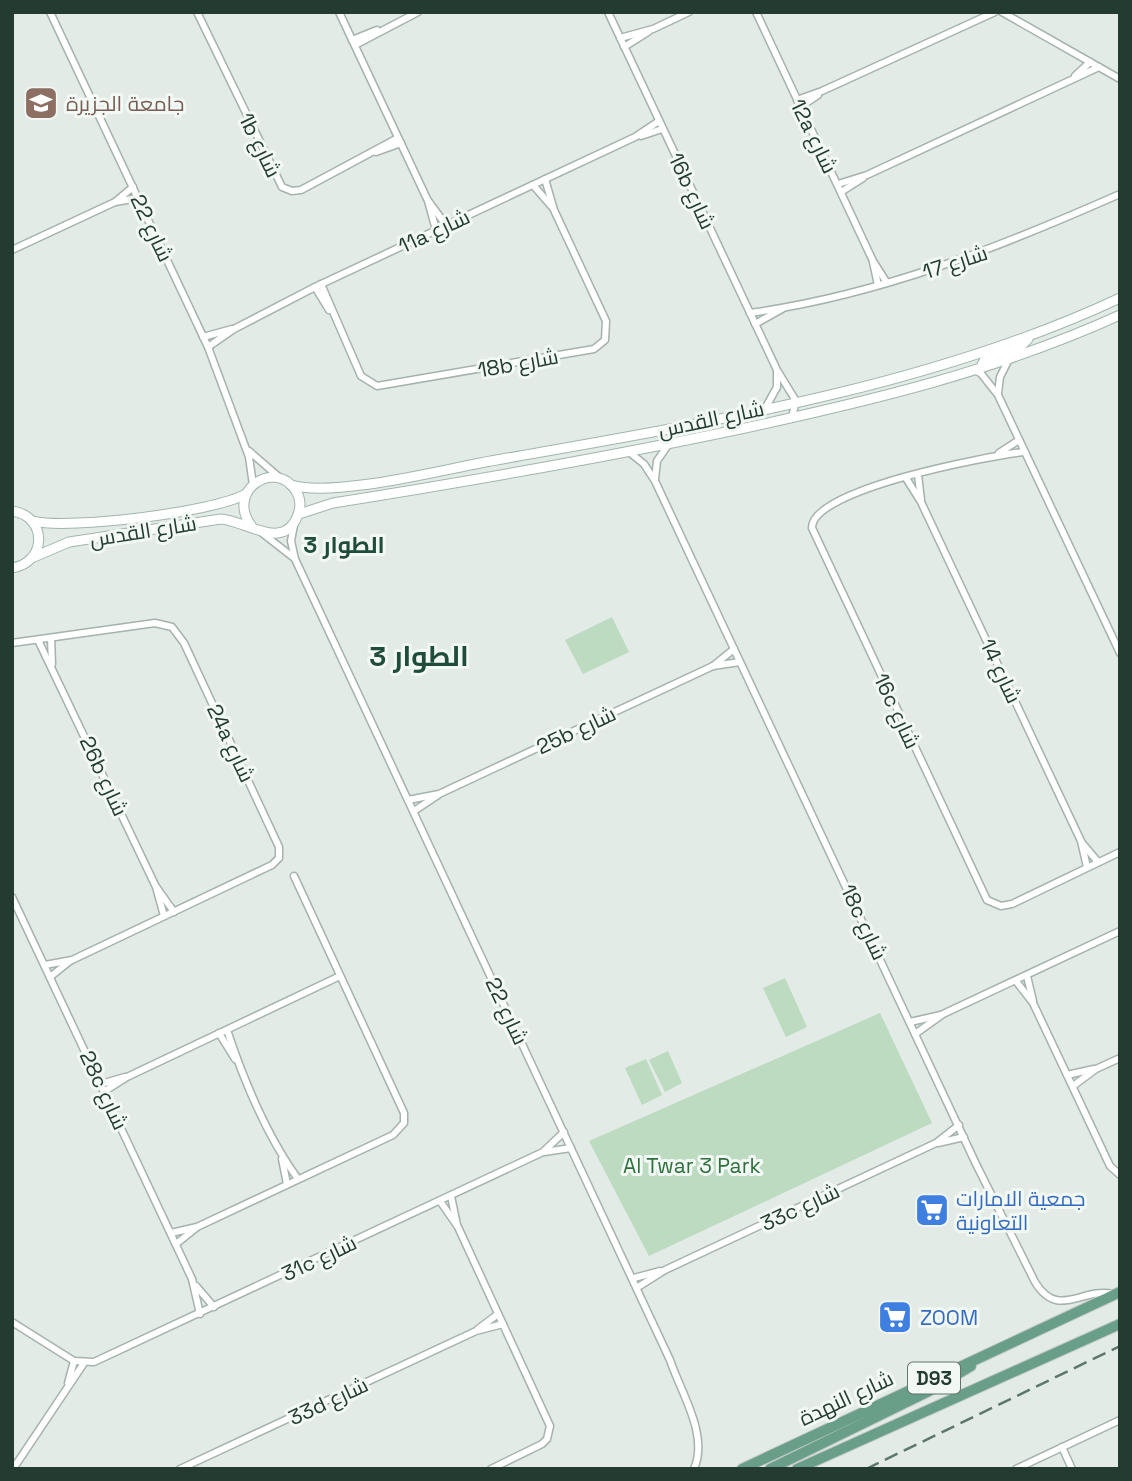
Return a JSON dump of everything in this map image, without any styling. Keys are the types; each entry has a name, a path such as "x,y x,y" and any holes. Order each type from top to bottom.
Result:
{"main road":[{"name":"شارع القدس","path":"288,483 304,489 331,488 625,437 796,401 877,382 1029,337 1120,298"},
{"name":"شارع القدس","path":"297,518 333,503 629,452 790,419 979,371 1120,315"},
{"path":"979,371 984,361 1021,346 1029,337"},
{"path":"268,478 288,483 299,498 297,518 280,533 258,530 244,512 246,494 253,485 268,478"},
{"name":"شارع القدس","path":"33,521 57,525 79,524 210,506 246,494"},
{"path":"13,510 33,521 40,539 34,557"},
{"name":"شارع القدس","path":"12,568 23,566 34,557 69,542 199,522 231,520 258,530"},
{"name":"شارع النهدة","path":"748,1468 912,1388 980,1360 1117,1294"},
{"name":"شارع النهدة","path":"801,1468 1120,1324"},
{"path":"770,1469 929,1391 980,1360"}],"street":[{"name":"شارع 22","path":"50,12 208,347 245,447 253,485"},
{"name":"1b شارع","path":"197,12 282,187 292,191 301,190 399,140"},
{"path":"339,12 428,201 436,230"},
{"path":"353,43 418,12"},
{"name":"16b شارع","path":"608,12 777,370 796,401"},
{"path":"624,47 689,12"},
{"name":"12a شارع","path":"756,12 873,261 887,283"},
{"path":"970,23 980,12"},
{"path":"797,100 995,12"},
{"path":"1002,12 1120,79"},
{"path":"620,38 653,29"},
{"path":"1074,77 1090,62"},
{"path":"841,192 867,175 1099,67"},
{"path":"800,107 822,91"},
{"name":"11a شارع","path":"635,137 659,121"},
{"name":"11a شارع","path":"208,347 234,329 318,286 635,137 663,128"},
{"path":"838,184 867,175"},
{"name":"18b شارع","path":"318,286 361,376 377,386 594,349 605,340 608,327 554,210 545,179"},
{"name":"18b شارع","path":"533,185 554,210"},
{"path":"12,250 115,202 133,187"},
{"name":"شارع 17","path":"750,313 784,308 887,283 1000,247 1120,194"},
{"path":"115,202 138,198"},
{"path":"428,201 446,225"},
{"name":"12a شارع","path":"873,261 878,285"},
{"name":"شارع 17","path":"755,324 784,308"},
{"name":"11a شارع","path":"203,337 234,329"},
{"path":"998,395 1000,377 1008,361"},
{"path":"766,407 777,387 777,370"},
{"path":"979,371 998,395 1119,651"},
{"path":"790,419 796,401"},
{"path":"998,454 1018,440"},
{"path":"655,481 657,461 668,444"},
{"name":"شارع 22","path":"245,447 288,483"},
{"name":"18c شارع","path":"629,452 645,464 655,481 964,1137 1039,1287 1051,1298 1069,1302 1097,1293 1117,1294"},
{"path":"906,478 998,454 1023,452"},
{"name":"شارع 14","path":"918,475 921,502"},
{"name":"شارع 14","path":"906,478 921,502 1081,841 1087,867"},
{"name":"16c شارع","path":"906,478 855,492 827,506 814,517 813,532 983,893 990,902 1001,906 1012,904 1087,867"},
{"name":"شارع 22","path":"297,518 291,541 295,559 638,1286 697,1433 699,1452 694,1469"},
{"name":"شارع 22","path":"258,530 295,559"},
{"name":"24a شارع","path":"51,638 155,623 167,624 176,631 278,842 279,858 272,865 174,912"},
{"path":"12,643 51,638"},
{"name":"26b شارع","path":"51,638 52,666"},
{"name":"26b شارع","path":"38,640 156,887 164,916"},
{"name":"25b شارع","path":"414,811 439,794 713,666 734,649"},
{"name":"25b شارع","path":"713,666 740,662"},
{"name":"25b شارع","path":"408,800 439,794"},
{"name":"شارع 14","path":"1081,841 1098,862"},
{"path":"1087,867 1120,852"},
{"path":"171,1233 197,1227 397,1133 405,1117 294,876"},
{"name":"26b شارع","path":"156,887 174,912"},
{"name":"28c شارع","path":"12,897 15,910 45,965 195,1284 214,1307"},
{"path":"50,977 72,960 174,912"},
{"path":"910,1022 943,1014 1120,931"},
{"path":"45,965 72,960"},
{"path":"105,1091 127,1077 340,976"},
{"path":"1027,976 1033,1003"},
{"path":"1016,981 1033,1003 1110,1166 1120,1175"},
{"path":"915,1034 943,1014"},
{"path":"227,1030 236,1060"},
{"path":"219,1033 236,1060 280,1154 298,1179"},
{"path":"1073,1086 1096,1069 1120,1058"},
{"path":"1067,1075 1096,1069"},
{"path":"102,1084 127,1077"},
{"name":"33c شارع","path":"638,1286 665,1270 936,1143 959,1125"},
{"name":"31c شارع","path":"74,1361 94,1362 440,1202 542,1152 564,1132"},
{"name":"33c شارع","path":"936,1143 964,1137"},
{"name":"31c شارع","path":"542,1152 571,1148"},
{"path":"280,1154 287,1184"},
{"path":"451,1196 458,1227"},
{"path":"440,1202 458,1227 547,1414 550,1432 542,1444 491,1469"},
{"path":"176,1244 197,1227"},
{"name":"33c شارع","path":"634,1278 665,1270"},
{"name":"28c شارع","path":"195,1284 200,1314"},
{"name":"33d شارع","path":"476,1331 498,1314"},
{"path":"12,1322 74,1361 67,1387"},
{"name":"33d شارع","path":"180,1469 476,1331 503,1325"},
{"path":"13,1469 84,1363"},
{"path":"1016,1469 1120,1420"},
{"path":"1062,1447 1072,1469"}],"green space":[{"path":"612,617 629,652 583,674 565,640"},
{"path":"785,978 807,1027 786,1037 763,988"},
{"name":"Al Twar 3 Park","path":"880,1013 932,1123 649,1256 589,1141"},
{"path":"668,1051 682,1083 665,1092 649,1060"},
{"path":"646,1059 662,1095 642,1105 625,1068"}],"railway":[{"path":"866,1469 1120,1346"}],"place":[{"name":"جامعة الجزيرة","path":"41,103"},
{"name":"جمعية الامارات التعاونية","path":"932,1210"},
{"name":"ZOOM","path":"895,1317"}],"district":[{"name":"الطوار 3","path":"344,545"},
{"name":"الطوار 3","path":"419,656"}]}
